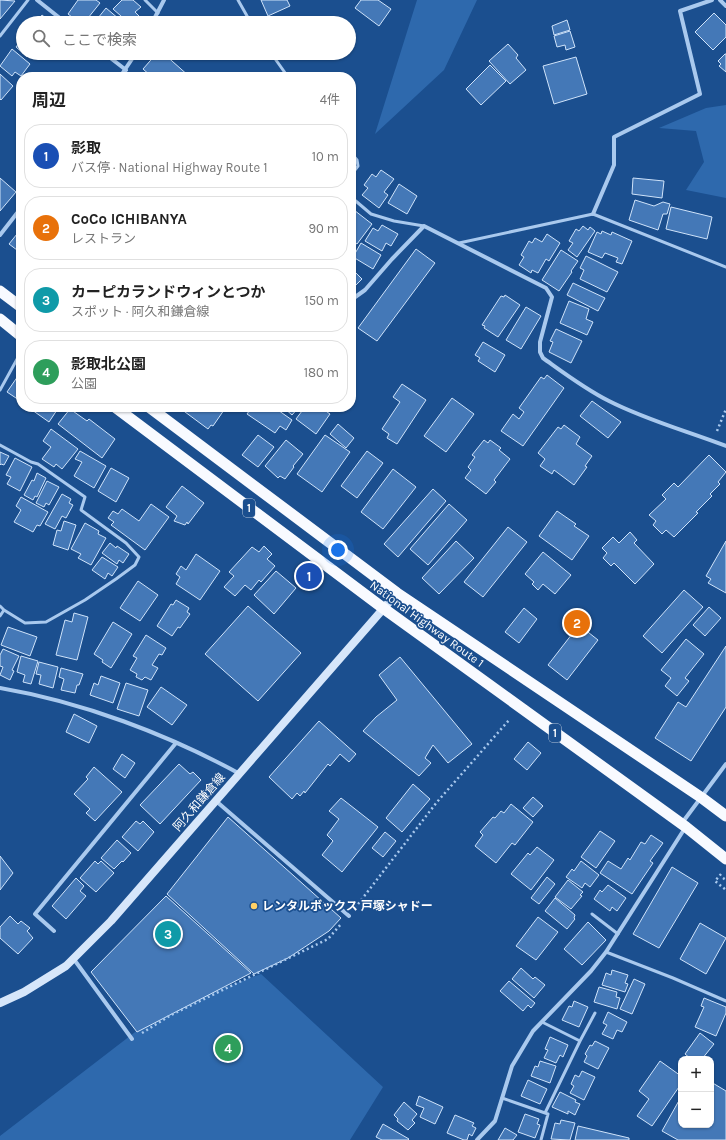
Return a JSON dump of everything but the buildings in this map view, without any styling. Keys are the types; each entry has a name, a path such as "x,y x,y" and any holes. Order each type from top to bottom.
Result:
{"highway":[{"path":"0,291 16,303"},
{"path":"0,319 16,332"},
{"name":"National Highway Route 1","path":"122,412 383,608 683,826 726,859"},
{"name":"National Highway Route 1","path":"159,412 397,593 702,798 726,816"}],"main road":[{"name":"阿久和鎌倉線","path":"0,1003 24,992 66,966 111,921 397,593"}],"street":[{"path":"37,0 57,16"},
{"path":"156,16 164,0"},
{"path":"593,214 614,164 614,137 700,94 680,11 712,0"},
{"path":"720,0 726,6"},
{"path":"113,60 126,70 132,60"},
{"path":"0,235 16,214"},
{"path":"356,297 366,290 392,259 424,226 546,288 552,297 540,342 540,352 543,358 577,383 608,401 641,416 726,446"},
{"path":"0,688 70,704 154,733 214,760 240,774"},
{"path":"54,931 35,914 176,743"},
{"path":"477,1140 495,1121 512,1066 533,1031 591,971 606,952 683,826 726,764"},
{"path":"216,801 349,916"},
{"path":"73,958 132,1039"}],"lane":[{"path":"0,36 28,0"},
{"path":"145,0 158,12"},
{"path":"238,0 247,16"},
{"path":"276,60 284,72"},
{"path":"356,201 371,214 394,221 424,226"},
{"path":"459,243 593,214 726,267"},
{"path":"0,390 16,361"},
{"path":"0,445 31,462 38,464 85,497 81,510 126,543 139,557 135,565 116,579 85,600 46,622 25,623 0,606"},
{"path":"0,616 4,610"},
{"path":"592,914 618,934"},
{"path":"606,952 673,978 726,1001"},
{"path":"545,1113 595,1013"},
{"path":"542,1022 580,1041"},
{"path":"502,1098 548,1114 541,1140"}],"path":[{"path":"712,441 726,409"},
{"path":"715,881 726,890"}],"shaded area":[{"path":"417,0 477,0 444,70 375,134"},
{"path":"726,105 726,198 686,190 704,162 696,131 659,128 706,108"},
{"path":"261,974 383,1087 350,1140 0,1140 0,1136 165,1009"}],"place":[{"name":"影取","path":"309,576"},
{"name":"CoCo ICHIBANYA","path":"577,623"},
{"name":"レンタルボックス 戸塚シャドー","path":"254,906"},
{"name":"カーピカランドウィンとつか","path":"168,934"},
{"name":"影取北公園","path":"228,1048"}]}
